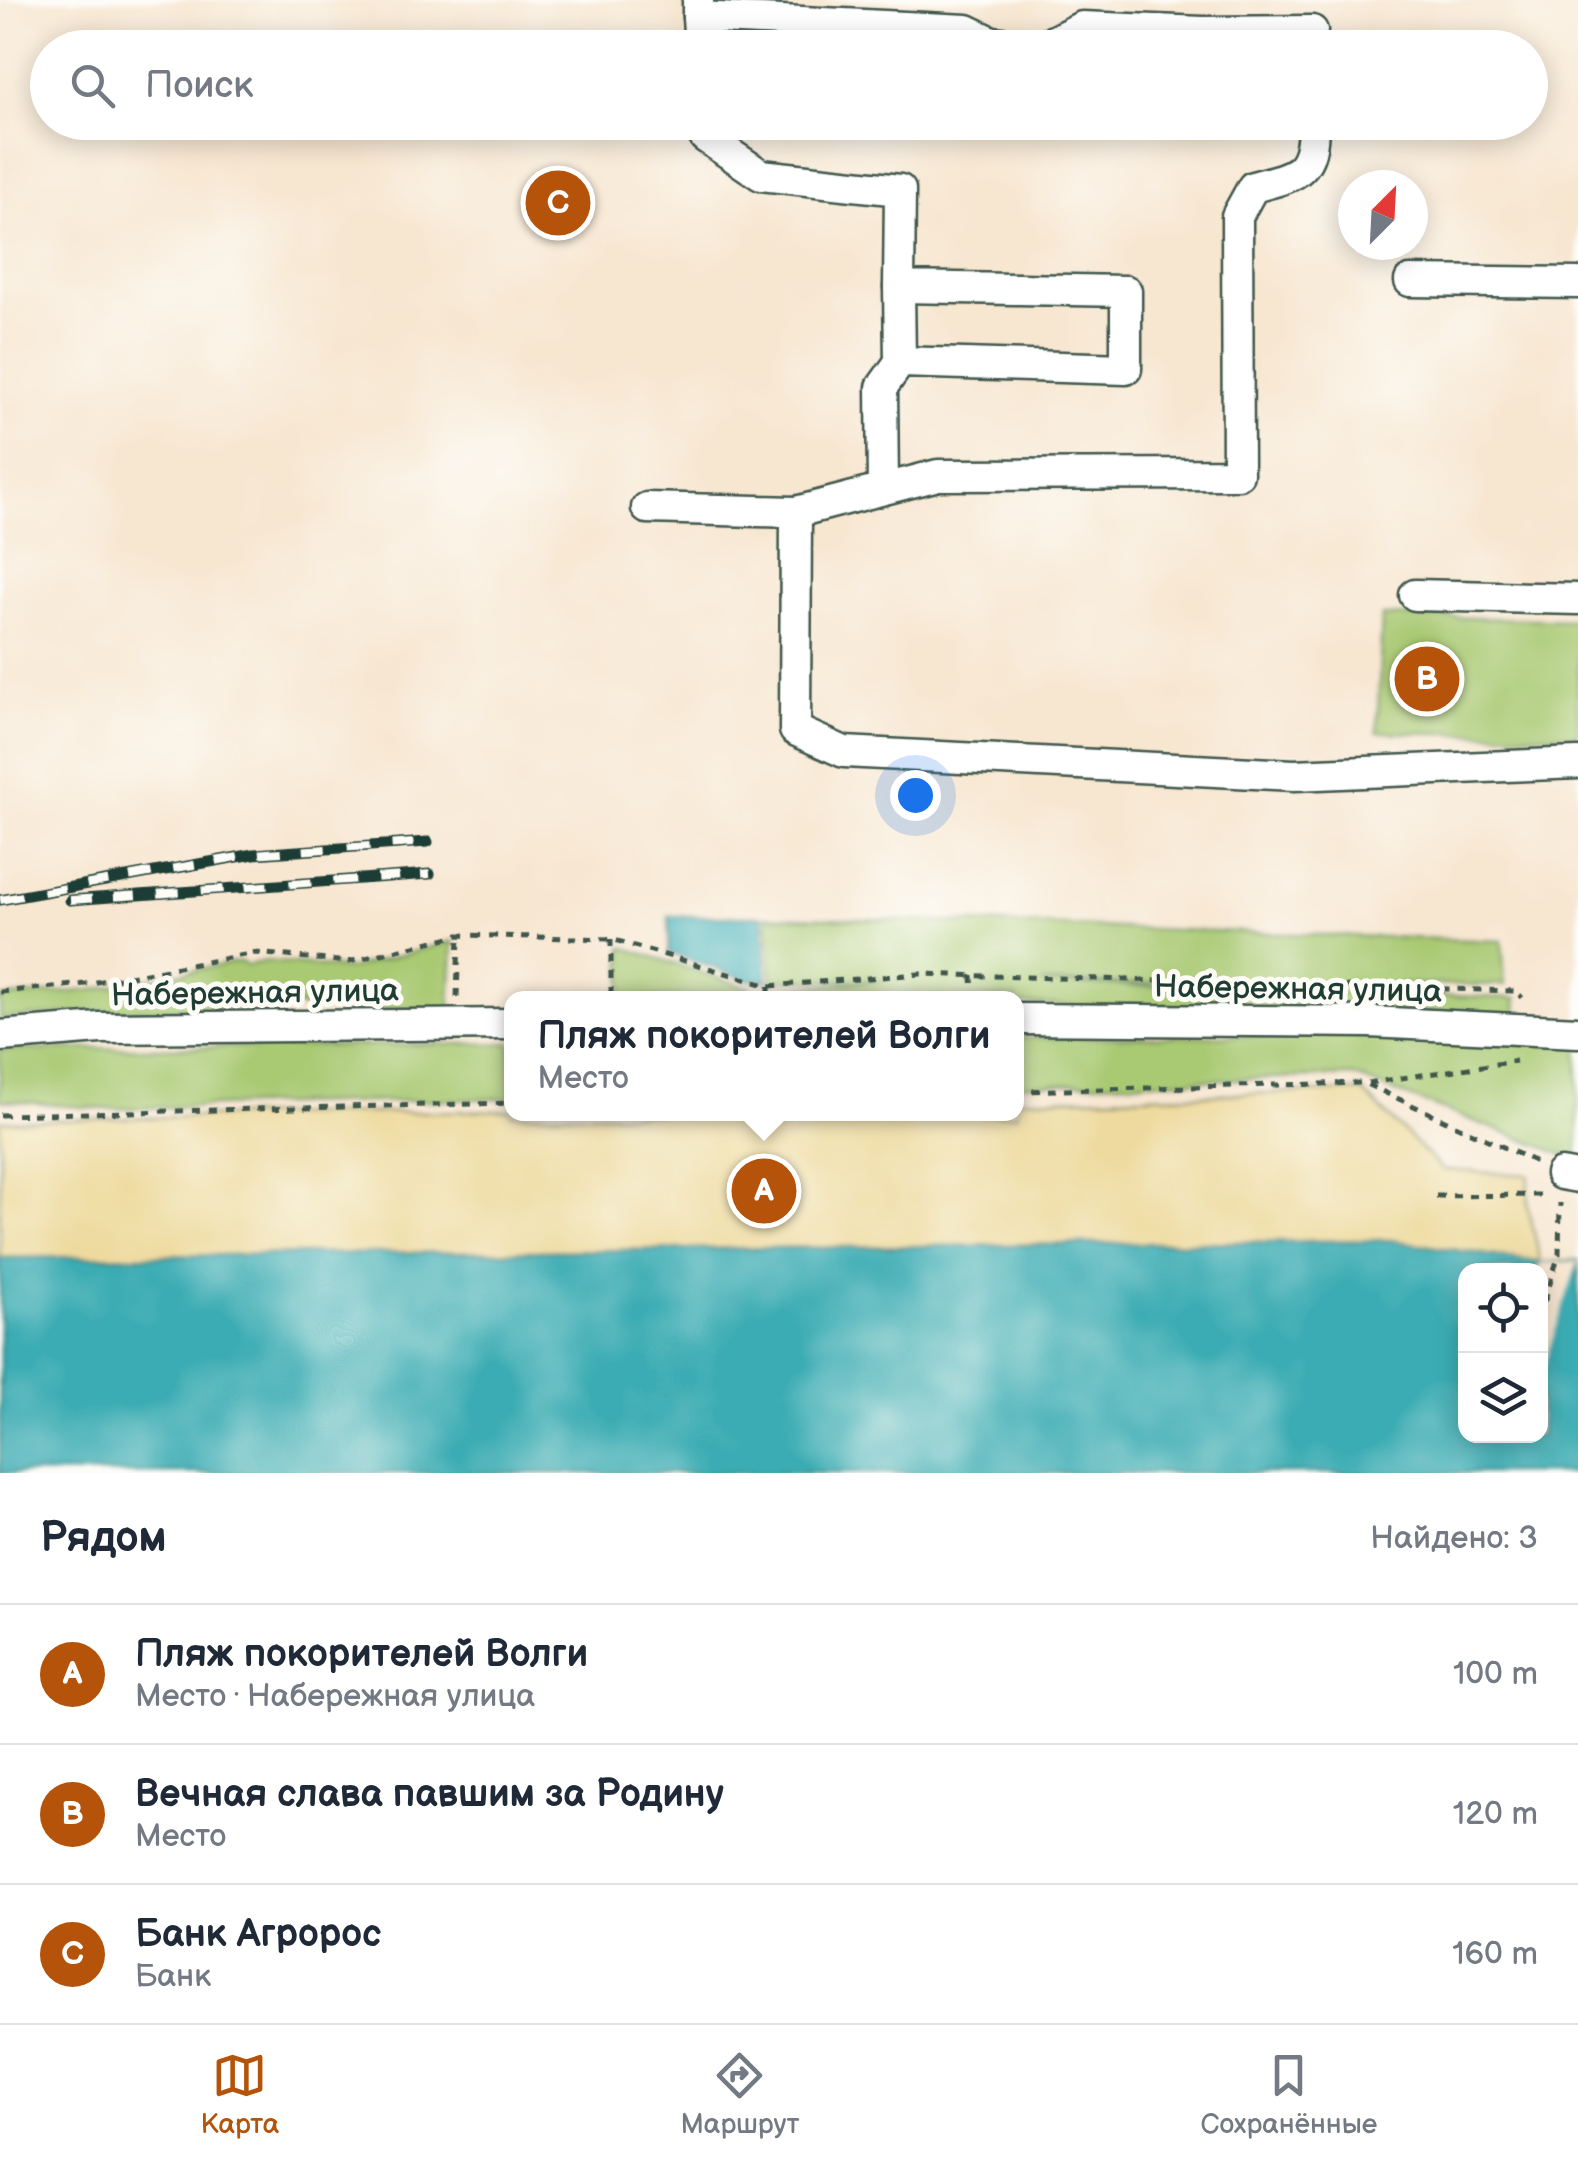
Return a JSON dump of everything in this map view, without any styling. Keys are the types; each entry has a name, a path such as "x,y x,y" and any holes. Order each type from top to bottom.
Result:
{"street":[{"path":"1312,0 1312,30"},
{"path":"698,22 966,30"},
{"path":"1076,30 1155,30"},
{"path":"709,140 760,175 900,190 900,362 882,387 883,490"},
{"path":"647,508 796,512 938,475 1238,474 1237,216 1252,187 1297,175 1313,152 1313,140"},
{"path":"1410,281 1578,283"},
{"path":"898,287 1126,291 1126,369 900,362"},
{"path":"796,512 795,730 844,752 1294,775 1578,763"},
{"path":"1415,594 1578,600"},
{"name":"Набережная улица","path":"1024,1019 1368,1022 1578,1032"},
{"name":"Набережная улица","path":"0,1036 100,1028 504,1024"}],"path":[{"path":"457,1007 459,935"},
{"path":"0,992 86,984 255,953 349,962 459,935 611,939 769,986 919,974 972,975 1517,991 1525,1002"},
{"path":"611,939 611,991"},
{"path":"972,975 973,991"},
{"path":"769,986 769,991"},
{"path":"1024,1091 1364,1083 1520,1061"},
{"path":"1364,1083 1566,1182"},
{"path":"0,1113 504,1103"},
{"path":"1436,1196 1566,1182"},
{"path":"1548,1290 1559,1254 1566,1182"}],"green space":[{"path":"1382,616 1578,620 1578,735 1377,732"},
{"path":"767,916 1502,941 1505,985 1041,983 1517,998 1516,1014 1024,1004 1024,991 788,991 880,981 772,980"},
{"path":"453,941 450,1011 276,1006 0,1019 0,998 92,990 240,961 247,965 267,961 348,969"},
{"path":"623,947 750,988 750,991 622,991"},
{"path":"1368,1034 1578,1045 1578,1160 1353,1076 1024,1085 1024,1038"},
{"path":"504,1043 504,1098 105,1109 0,1100 0,1050"}],"sand":[{"path":"1362,1091 1443,1170 1529,1175 1528,1207 1541,1263 1390,1240 0,1258 0,1121 504,1110 504,1121 1024,1121 1024,1099"}],"water":[{"path":"669,916 763,916 768,981 748,980 669,953"},
{"path":"1390,1240 1541,1263 1578,1260 1578,1473 0,1473 0,1258"}],"pier":[{"path":"1578,1261 1548,1352 1548,1263 1541,1263"}],"railway":[{"path":"0,900 254,854 428,842"},
{"path":"70,900 430,874"}],"place":[{"name":"Банк Агророс","path":"558,203"},
{"name":"Вечная слава павшим за Родину","path":"1427,679"},
{"name":"Пляж покорителей Волги","path":"764,1191"}]}
